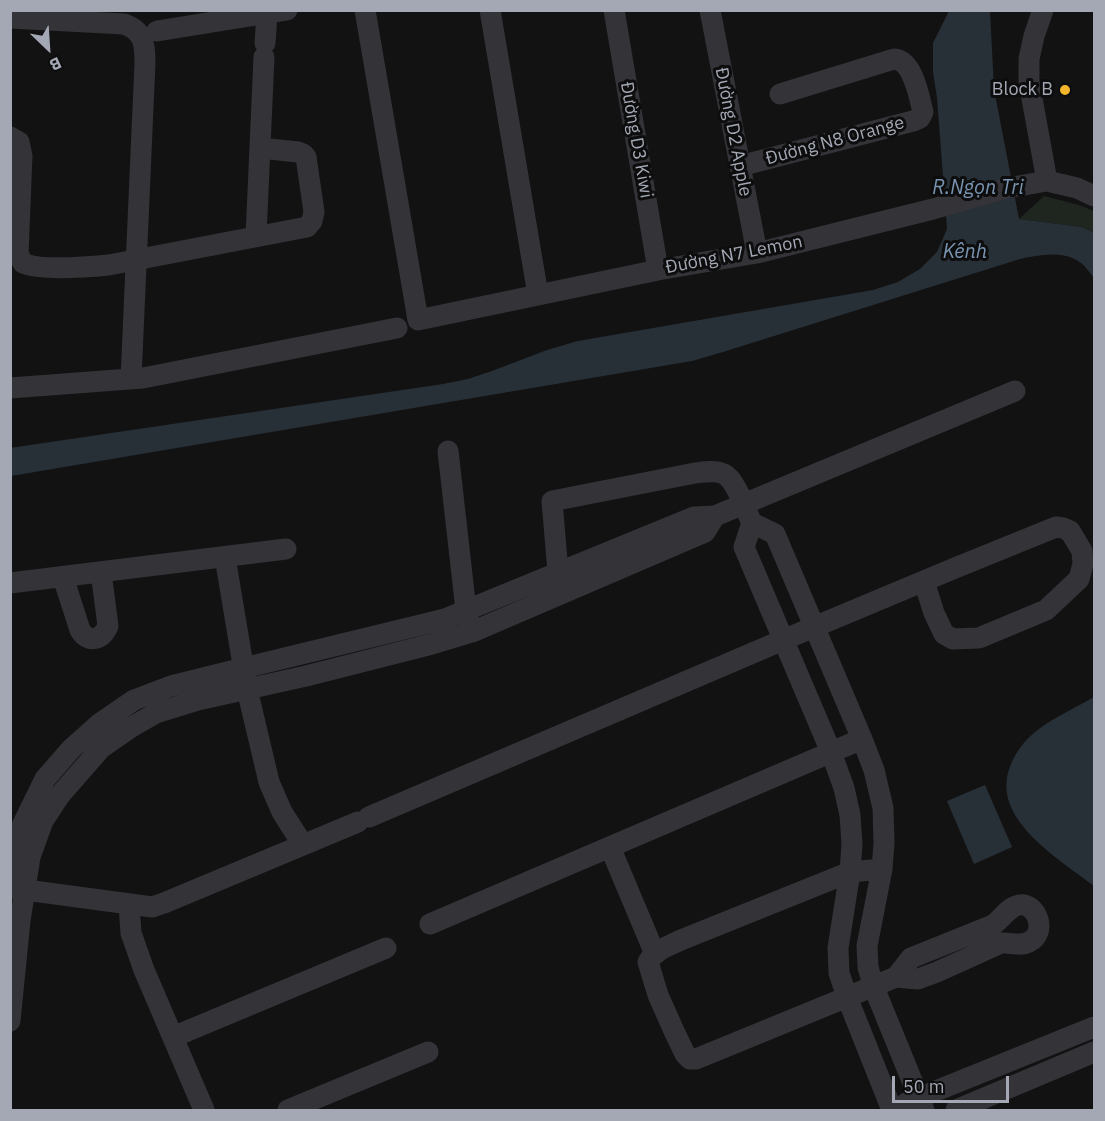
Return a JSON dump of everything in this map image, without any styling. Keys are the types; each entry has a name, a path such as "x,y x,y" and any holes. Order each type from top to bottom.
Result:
{"street":[{"name":"Đường N7 Lemon","path":"365,10 418,320 658,270 757,253 1007,188 1047,181"},
{"path":"490,10 538,295"},
{"name":"Đường D3 Kiwi","path":"614,10 658,270"},
{"name":"Đường D2 Apple","path":"710,10 757,253"},
{"path":"1043,10 1029,59 1029,82 1047,181 1077,188 1095,196"},
{"path":"157,31 277,12 265,50 256,237"},
{"path":"10,18 124,24 138,31 142,39 145,63 131,379"},
{"name":"Đường N8 Orange","path":"740,166 913,121 920,118 923,112 917,85 905,63 899,59 780,94"},
{"path":"10,137 19,142 22,156 17,249 19,259 23,263 34,266 109,265 307,226 312,221 314,212 306,157 303,154 260,148"},
{"path":"10,388 155,376 397,328"},
{"path":"10,871 16,838 45,779 72,748 99,724 134,700 171,686 445,619 694,517 747,514 1016,391"},
{"path":"448,451 466,610 471,632"},
{"path":"558,572 552,501 710,471 724,474 733,482 747,514 744,547 831,752 844,789 850,815 852,844 838,948 839,973 890,1110 921,1104 1095,1027"},
{"path":"747,514 775,534 874,770 883,808 884,843 882,869 867,946 868,967 873,985 921,1104"},
{"path":"10,1021 20,921 18,889 43,821 60,795 101,748 156,713 198,700 306,676 471,632 705,532 715,516"},
{"path":"18,889 152,907 364,820 783,640 924,581 1056,528 1070,531 1082,551 1083,564 1079,579 1046,610 979,638 953,639 944,634 934,613 924,581"},
{"path":"10,583 286,549"},
{"path":"225,557 247,689 269,782 282,812 303,845"},
{"path":"63,577 80,630 83,637 88,639 105,634 108,627 101,572"},
{"path":"430,924 862,739"},
{"path":"610,847 655,954"},
{"path":"882,869 850,872 681,940 655,954 648,962 658,995 685,1054 690,1059 696,1059 873,985 896,977 918,979 1001,943 1018,945 1030,942 1037,937 1040,928 1039,920 1028,907 1020,905 1006,912 993,925 911,958 896,977"},
{"path":"129,904 131,933 144,970 204,1110"},
{"path":"173,1037 386,948"},
{"path":"288,1110 428,1052"},
{"path":"956,1110 1095,1052"}],"shaded area":[{"path":"1044,196 1094,211 1094,233 1082,227 1019,219"}],"water":[{"name":"Kênh","path":"949,11 990,11 994,89 1019,219 1082,227 1094,233 1094,278 1081,263 1067,256 1027,257 692,361 11,476 10,448 443,384 468,379 578,341 873,290 898,282 920,269 937,252 947,229 933,72 933,43"},
{"path":"1094,697 1094,886 1049,852 1021,824 1011,808 1007,791 1010,766 1020,748 1029,738 1052,720"},
{"path":"985,785 1012,847 974,864 947,801"}],"place":[{"name":"Block B","path":"1065,90"}],"water label":[{"name":"R.Ngọn Tri","path":"978,188"}]}
